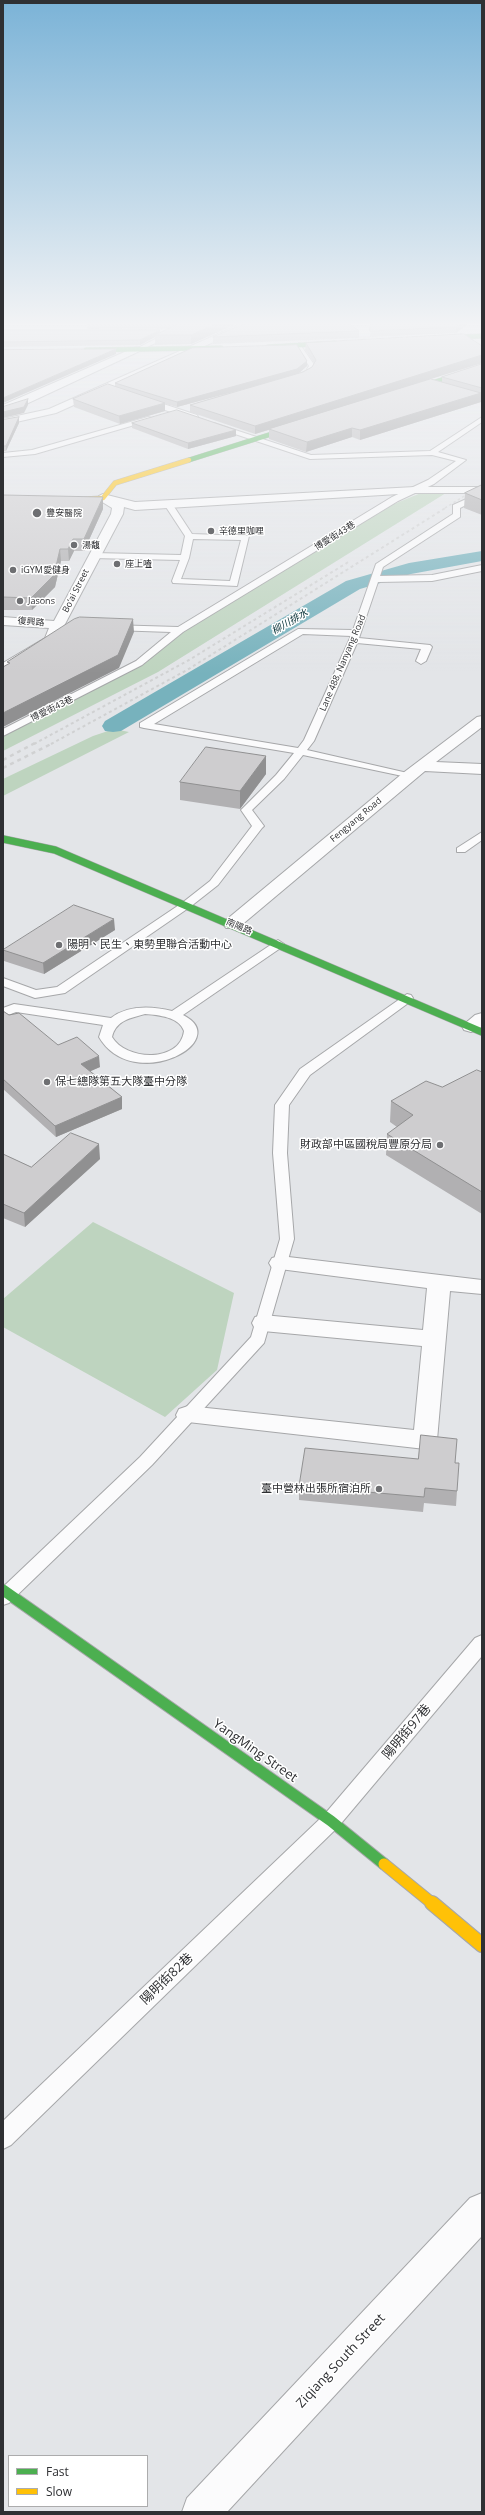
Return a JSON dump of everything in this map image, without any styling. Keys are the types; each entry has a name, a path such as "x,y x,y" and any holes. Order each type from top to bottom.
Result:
{"street":[{"path":"104,498 115,484 255,439"},
{"path":"64,500 431,482 482,482"},
{"path":"104,498 136,506 415,490 482,490"},
{"name":"Bo’ai Street","path":"3,669 50,640 62,625 94,556 117,514 118,508 104,498"},
{"name":"復興路","path":"3,621 62,625"},
{"name":"Fengyang Road","path":"232,924 408,776 482,720"},
{"path":"421,766 482,769"},
{"name":"南陽路","path":"3,839 56,850 407,998 478,1025"},
{"path":"280,1263 439,1284 482,1287"},
{"path":"188,1415 425,1440 439,1284"},
{"path":"263,1324 434,1339"},
{"name":"YangMing Street","path":"5,1594 331,1821 482,1946"},
{"name":"Ziqiang South Street","path":"201,2512 482,2210"}],"lane":[{"path":"3,455 32,452 78,439"},
{"path":"257,439 310,457 432,453 452,439"},
{"name":"博愛街43巷","path":"3,733 139,663 180,630 395,499 431,482 462,460 432,453"},
{"name":"Lane 488, Nanyang Road","path":"186,905 214,883 258,826 246,810 280,777 309,741 316,728 328,694 356,636 376,579 379,566 457,515 456,507 482,494"},
{"path":"168,504 188,536 185,558 176,581 234,584 246,538 188,536"},
{"path":"94,556 185,558"},
{"path":"376,579 432,578 482,568"},
{"path":"104,627 180,630"},
{"path":"408,776 300,751 144,726 301,631 356,636 427,647 421,662"},
{"path":"461,850 482,835"},
{"path":"3,982 35,994 61,990 186,905"},
{"path":"173,1016 278,944"},
{"path":"5,1594 146,1461 258,1339 288,1239 280,1152 282,1105 305,1072 407,998"},
{"path":"3,1013 14,1008 111,1022"},
{"path":"145,1010 160,1011 183,1020 190,1027 191,1035 188,1043 168,1056 154,1059 139,1059 114,1051 107,1044 104,1037 106,1029 111,1022 120,1016 145,1010"},
{"name":"陽明街97巷","path":"331,1821 482,1643"},
{"name":"陽明街82巷","path":"3,2137 331,1821"}],"green space":[{"path":"421,493 446,493 158,672 3,751 3,736 144,664 181,633 394,504"},
{"path":"114,729 129,732 3,796 3,779 93,736"},
{"path":"93,1222 234,1293 217,1370 165,1417 3,1327 3,1299"}],"building":[{"path":"3,439 9,439 6,446 3,446"},
{"path":"178,439 201,439 188,443"},
{"path":"299,439 315,439 307,442"},
{"path":"482,485 482,500 465,493"},
{"path":"3,495 103,497 84,539 73,539 68,549 60,549 54,575 31,598 3,597"},
{"path":"80,617 133,619 118,655 3,713 3,667 10,663 7,662 74,619"},
{"path":"206,747 266,756 240,791 180,782"},
{"path":"74,905 114,919 43,963 3,950"},
{"name":"保七總隊第五大隊臺中分隊","path":"3,1011 9,1015 19,1013 58,1045 77,1037 99,1056 81,1064 122,1097 55,1126 3,1079"},
{"name":"財政部中區國稅局豐原分局","path":"477,1070 482,1072 482,1192 387,1134 413,1115 391,1101 426,1081 442,1087"},
{"path":"71,1133 99,1144 24,1213 3,1204 3,1154 31,1167"},
{"path":"421,1435 457,1439 455,1463 459,1463 457,1491 425,1488 424,1497 299,1486 305,1448 418,1459"}],"waterway":[{"name":"柳川排水","path":"113,726 353,585 409,569 482,556"}],"railway":[{"path":"445,508 482,485"},
{"path":"51,744 187,670 447,507"},
{"path":"34,744 189,660 350,561"},
{"path":"3,760 35,743"},
{"path":"3,768 51,744"}],"traffic: fast":[{"path":"189,460 255,439"},
{"path":"3,839 55,850 482,1032"},
{"path":"3,1590 331,1821 384,1864"}],"traffic: slow":[{"path":"72,500 103,498 115,483 189,460"},
{"path":"384,1864 482,1945"}],"place":[{"name":"豐安醫院","path":"37,513"},
{"name":"辛德里咖哩","path":"211,531"},
{"name":"湯馥","path":"74,545"},
{"name":"座上嗑","path":"117,564"},
{"name":"iGYM愛健身","path":"13,570"},
{"name":"Jasons","path":"20,601"},
{"name":"陽明、民生、東勢里聯合活動中心","path":"59,945"},
{"name":"保七總隊第五大隊臺中分隊","path":"47,1082"},
{"name":"財政部中區國稅局豐原分局","path":"440,1145"},
{"name":"臺中營林出張所宿泊所","path":"379,1489"}]}
